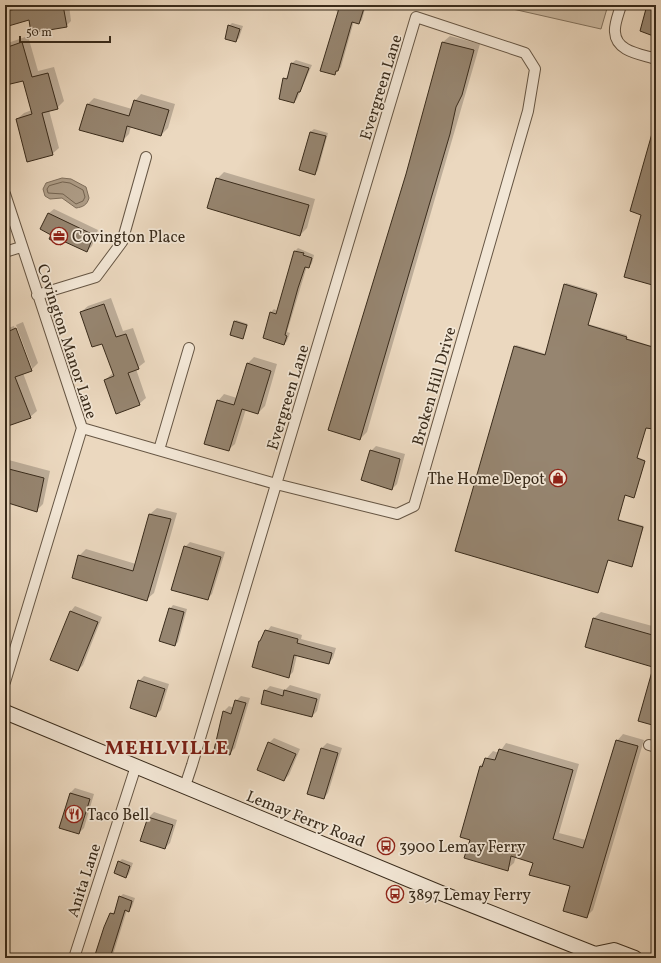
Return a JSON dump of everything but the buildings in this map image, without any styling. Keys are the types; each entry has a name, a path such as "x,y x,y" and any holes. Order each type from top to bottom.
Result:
{"main road":[{"name":"Lemay Ferry Road","path":"5,712 596,956 614,950 635,958"}],"street":[{"path":"622,5 614,32 618,42 625,49 656,59"},
{"name":"Broken Hill Drive","path":"82,428 276,484 397,514 414,506 528,111 535,68 525,53 416,17"},
{"name":"Evergreen Lane","path":"184,786 416,17"},
{"path":"37,296 96,277 122,242 146,157"},
{"name":"Covington Manor Lane","path":"5,194 37,296 82,428 5,682"},
{"path":"5,252 21,247"},
{"path":"159,450 189,348"},
{"name":"Anita Lane","path":"74,958 136,766"}],"shaded area":[{"path":"495,5 608,5 601,29"}],"water":[{"path":"62,178 71,179 86,187 89,198 86,204 76,208 62,198 50,199 45,196 43,189 46,183"}],"place":[{"name":"Covington Place","path":"59,236"},
{"name":"The Home Depot","path":"558,478"},
{"name":"Taco Bell","path":"74,814"},
{"name":"3900 Lemay Ferry","path":"386,846"},
{"name":"3897 Lemay Ferry","path":"395,894"}],"district":[{"name":"MEHLVILLE","path":"167,747"}]}
